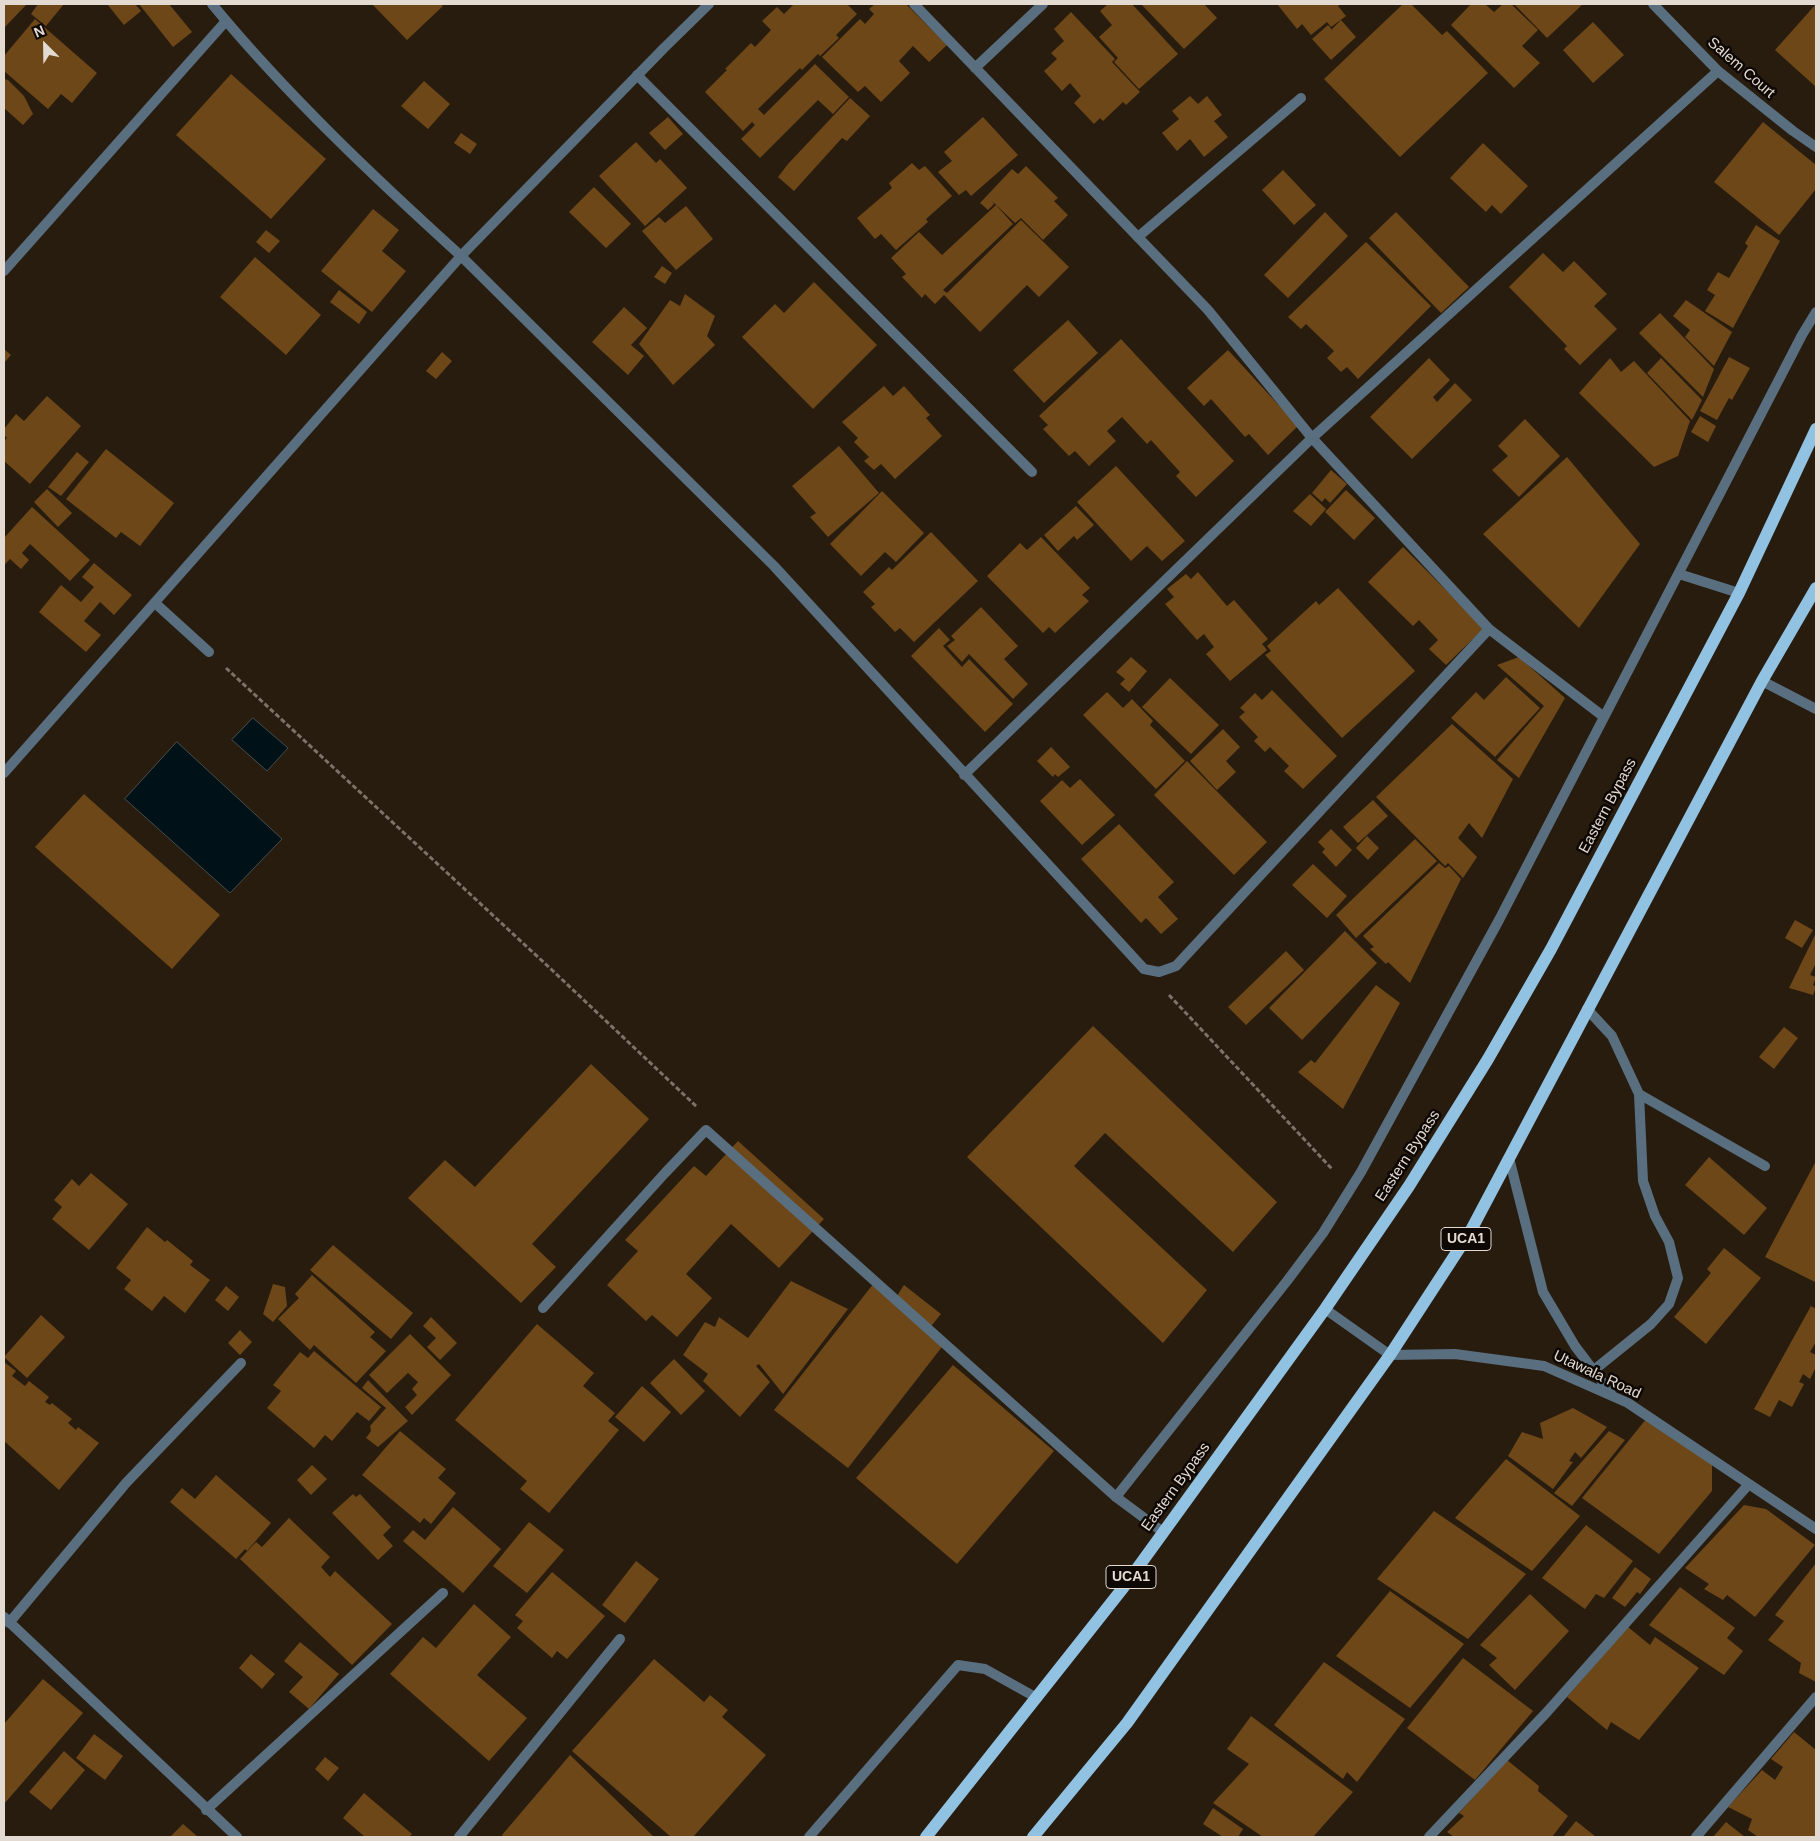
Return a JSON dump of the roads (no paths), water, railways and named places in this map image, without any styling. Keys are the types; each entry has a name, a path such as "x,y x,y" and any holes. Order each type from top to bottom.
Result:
{"main road":[{"name":"Eastern Bypass","path":"926,1837 1123,1588 1325,1309 1409,1186 1488,1059 1551,949 1739,593 1816,429"},
{"name":"UCA1","path":"1033,1837 1127,1723 1390,1355 1470,1232 1762,681 1816,588"}],"street":[{"path":"212,4 249,49 374,177 461,256 774,566 1144,969 1160,972 1176,966 1489,629"},
{"path":"4,773 461,256 708,4"},
{"path":"914,4 1208,310 1312,438 1489,629 1604,717"},
{"path":"975,68 1043,4"},
{"name":"Salem Court","path":"1653,4 1718,71 1816,147"},
{"path":"4,271 226,21"},
{"path":"964,775 1312,438 1718,71"},
{"path":"637,75 1032,472"},
{"path":"1138,237 1301,98"},
{"path":"1116,1497 1293,1273 1323,1233 1350,1188 1499,920 1802,335 1816,312"},
{"path":"1678,574 1739,593"},
{"path":"155,603 209,652"},
{"path":"1762,681 1816,709"},
{"path":"1587,1009 1612,1036 1639,1094 1644,1182 1655,1216 1669,1242 1678,1278 1669,1304 1651,1324 1594,1370"},
{"path":"1639,1094 1765,1166"},
{"path":"543,1308 665,1172 706,1130 1116,1497 1162,1532"},
{"path":"1509,1158 1543,1292 1575,1346 1612,1396"},
{"path":"1325,1309 1390,1355"},
{"name":"Utawala Road","path":"1390,1355 1455,1354 1544,1366 1628,1403 1816,1529"},
{"path":"237,1837 206,1810 7,1620 126,1482 241,1363"},
{"path":"1429,1837 1547,1712 1749,1484"},
{"path":"206,1810 443,1593"},
{"path":"458,1837 620,1639"},
{"path":"809,1837 958,1665 985,1669 1037,1698"},
{"path":"1696,1837 1816,1697"}]}
